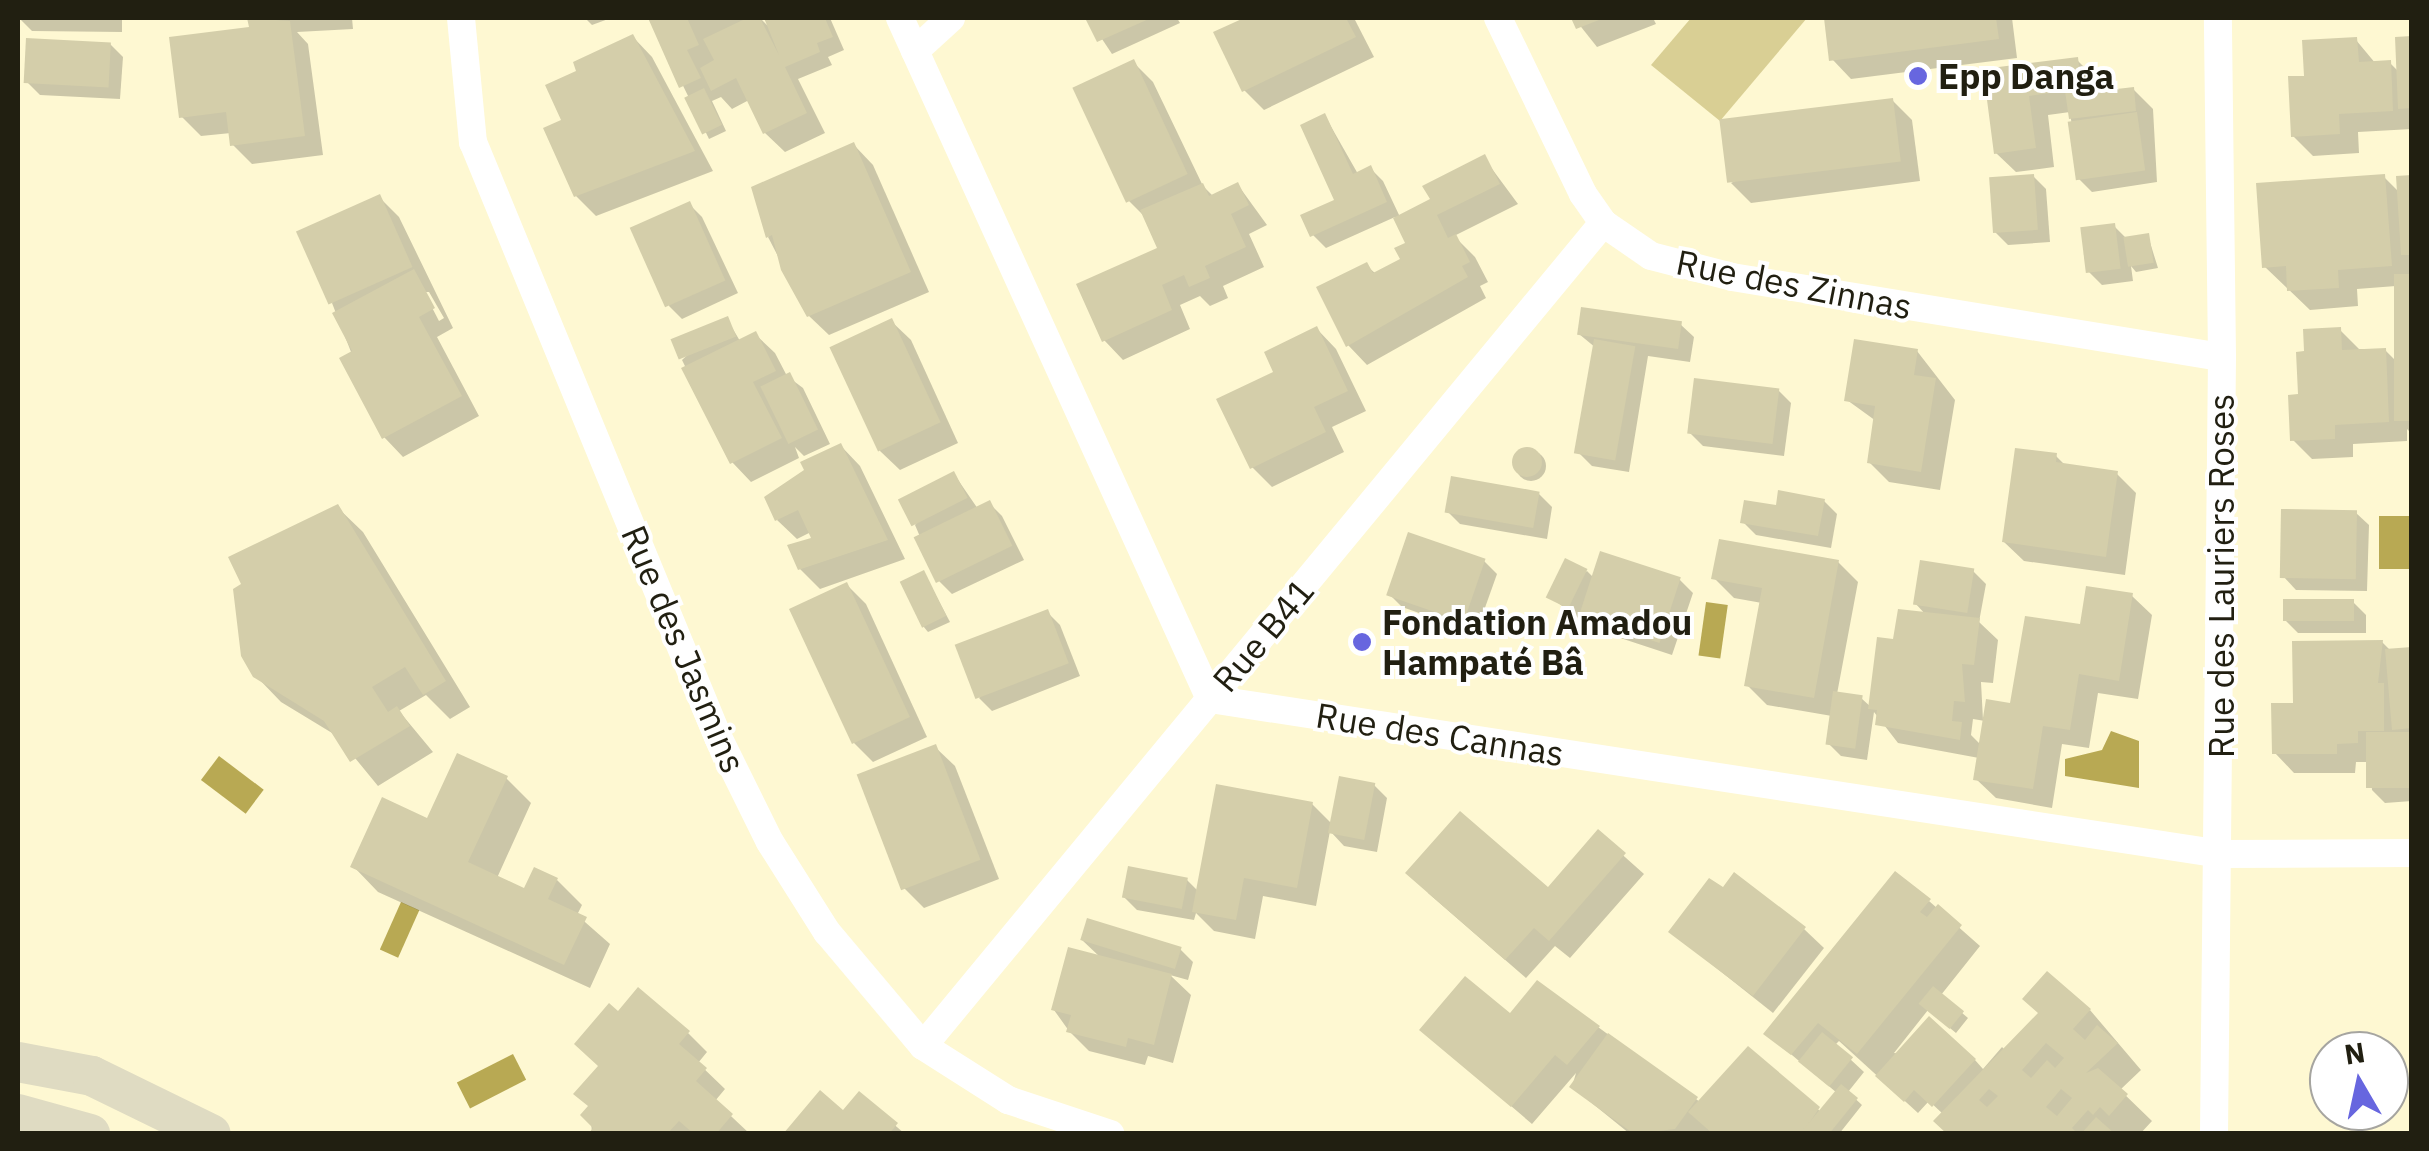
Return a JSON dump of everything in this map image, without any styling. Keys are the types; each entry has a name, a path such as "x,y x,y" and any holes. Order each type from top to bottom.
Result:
{"main road":[{"path":"18,1062 92,1076 210,1134"},
{"path":"18,1114 90,1134"}],"street":[{"name":"Rue des Jasmins","path":"461,18 473,142 718,737 770,842 827,932 924,1046 1008,1100 1110,1134"},
{"path":"900,18 1210,699"},
{"path":"915,50 952,18"},
{"name":"Rue des Zinnas","path":"1498,18 1603,223 1651,256 1732,278 2222,357"},
{"name":"Rue des Lauriers Roses","path":"2214,1134 2220,854 2222,357 2218,18"},
{"name":"Rue B41","path":"924,1046 1603,223"},
{"name":"Rue des Cannas","path":"1210,699 2220,854 2412,853"}],"shaded area":[{"path":"1691,18 1807,18 1720,121 1651,65"},
{"path":"2379,516 2411,516 2411,569 2379,569"},
{"path":"1706,602 1728,605 1720,659 1698,655"},
{"path":"2111,731 2139,741 2139,788 2065,776 2065,759 2102,750"},
{"path":"219,756 264,790 246,814 201,780"},
{"path":"401,902 419,910 398,958 380,950"},
{"path":"513,1054 526,1080 470,1108 457,1083"}],"building":[{"path":"247,18 290,21 305,136 230,146 226,112 179,118 169,37 249,27"},
{"path":"648,18 687,18 699,45 687,50 701,78 679,88"},
{"path":"747,18 760,18 779,55 764,18 825,18 833,37 817,43 820,52 785,67 807,113 763,134 736,78 711,91 700,68 714,60 703,39"},
{"path":"1085,18 1151,18 1097,42"},
{"path":"1244,18 1346,18 1356,37 1242,92 1213,32"},
{"path":"1571,18 1604,18 1576,29"},
{"path":"1824,18 1996,18 1999,39 1829,61"},
{"path":"633,34 695,151 574,197 543,128 561,120 545,85 576,71 573,62"},
{"path":"2412,36 2412,108 2398,109 2395,37"},
{"path":"2357,37 2359,62 2391,60 2393,111 2339,114 2340,134 2291,137 2288,76 2304,76 2302,40"},
{"path":"26,38 111,42 109,87 24,83"},
{"path":"2078,57 2082,93 2134,87 2136,111 2069,119 2065,91 2029,96 2036,148 1994,154 1983,69"},
{"path":"1134,59 1188,174 1126,203 1072,88"},
{"path":"704,88 722,125 702,134 684,98"},
{"path":"1893,98 1901,162 1727,183 1719,119"},
{"path":"2137,112 2145,170 2076,180 2068,122"},
{"path":"1325,113 1353,174 1371,165 1387,202 1310,237 1300,215 1334,200 1300,125"},
{"path":"854,142 911,272 807,317 781,270 772,235 766,238 751,187"},
{"path":"1485,154 1500,184 1437,215 1448,238 1456,234 1470,262 1462,266 1468,277 1346,347 1316,287 1367,262 1373,273 1400,259 1394,248 1405,243 1393,218 1430,199 1422,186"},
{"path":"2034,174 2038,230 1993,233 1989,177"},
{"path":"2385,174 2392,266 2338,270 2339,288 2287,291 2286,266 2262,268 2256,183"},
{"path":"2412,175 2412,255 2401,255 2396,176"},
{"path":"1238,182 1249,205 1231,214 1246,247 1205,266 1210,278 1189,287 1184,275 1162,285 1172,310 1102,342 1076,284 1157,248 1140,210 1203,183 1209,196"},
{"path":"380,194 413,267 328,305 296,231"},
{"path":"690,201 725,280 665,307 630,228"},
{"path":"2115,223 2121,269 2086,273 2080,227"},
{"path":"2149,233 2154,263 2128,267 2123,237"},
{"path":"414,269 435,308 419,317 462,396 382,439 339,358 352,351 332,313"},
{"path":"2394,274 2412,274 2412,421 2394,421"},
{"path":"1581,307 1682,321 1678,349 1577,335"},
{"path":"728,316 736,336 679,360 671,339"},
{"path":"892,318 941,422 878,451 829,347"},
{"path":"1317,326 1348,391 1314,407 1326,432 1250,469 1216,399 1273,372 1264,352"},
{"path":"2341,327 2342,350 2386,348 2389,422 2335,425 2335,439 2290,441 2288,395 2298,394 2296,352 2304,351 2303,329"},
{"path":"756,331 776,371 753,382 782,438 730,464 681,368"},
{"path":"1594,339 1635,346 1615,461 1574,453"},
{"path":"1854,339 1918,349 1914,375 1936,378 1921,472 1867,463 1875,406 1844,401"},
{"path":"790,372 818,430 788,444 760,386"},
{"path":"1694,378 1779,388 1773,444 1687,434"},
{"path":"841,443 888,540 798,570 787,545 811,538 798,510 775,521 764,497 804,470 800,462"},
{"path":"1527,447 1538,451 1542,462 1538,473 1527,477 1516,473 1512,462 1516,451"},
{"path":"2015,448 2057,453 2056,462 2118,471 2106,557 2002,542"},
{"path":"954,471 968,498 911,526 898,500"},
{"path":"1451,476 1540,492 1533,528 1445,512"},
{"path":"1778,490 1825,499 1818,536 1740,523 1744,500 1776,505"},
{"path":"990,500 1012,546 936,583 914,537"},
{"path":"338,504 446,681 423,695 405,667 372,687 388,712 397,706 410,726 350,762 324,721 253,677 241,656 233,589 241,584 228,557"},
{"path":"2281,509 2357,510 2356,579 2280,578"},
{"path":"1408,532 1486,559 1464,622 1386,595"},
{"path":"1719,539 1839,560 1814,698 1744,686 1762,588 1711,579"},
{"path":"1600,551 1681,577 1660,643 1579,617"},
{"path":"1565,558 1587,569 1568,609 1546,598"},
{"path":"1920,560 1974,569 1967,613 1913,604"},
{"path":"924,570 946,616 922,628 900,582"},
{"path":"847,582 910,717 852,744 789,609"},
{"path":"2086,586 2133,593 2119,681 2079,674 2070,730 2043,726 2033,789 1973,780 1986,699 2010,703 2025,616 2080,624"},
{"path":"2283,599 2354,599 2354,621 2283,621"},
{"path":"1048,609 1069,663 975,699 955,645"},
{"path":"1898,609 1980,618 1974,665 1962,664 1965,702 1954,701 1952,721 1962,722 1960,740 1875,725 1877,710 1868,709 1877,637 1893,639"},
{"path":"2383,640 2378,683 2384,683 2384,731 2358,731 2358,743 2337,744 2337,754 2272,754 2271,703 2293,703 2292,641"},
{"path":"2412,647 2412,728 2392,730 2385,649"},
{"path":"1833,691 1863,695 1855,749 1825,744"},
{"path":"2366,732 2412,732 2412,788 2366,788"},
{"path":"936,744 980,860 901,890 857,774"},
{"path":"457,753 508,776 468,862 524,888 534,867 558,878 548,899 587,917 564,965 350,867 382,797 427,818"},
{"path":"1339,776 1375,783 1364,840 1328,833"},
{"path":"1216,784 1313,802 1297,888 1244,878 1236,920 1192,912"},
{"path":"1460,811 1548,887 1598,829 1626,853 1549,941 1534,928 1505,960 1405,873"},
{"path":"1128,866 1188,878 1182,909 1122,897"},
{"path":"1895,871 1931,899 1920,912 1927,917 1938,904 1962,925 1857,1054 1818,1023 1791,1055 1763,1034"},
{"path":"1734,872 1806,927 1753,996 1668,932 1709,878 1723,887"},
{"path":"1087,918 1182,947 1175,969 1080,940"},
{"path":"1068,947 1172,974 1154,1045 1128,1038 1126,1047 1066,1032 1071,1015 1051,1010"},
{"path":"2047,971 2091,1009 2073,1029 2085,1040 2097,1025 2118,1043 2086,1073 2098,1068 2128,1094 2109,1116 2100,1107 2093,1115 2088,1110 2072,1128 2078,1134 1947,1134 1933,1121 2038,1013 2022,999","holes":["2046,1043 2064,1058 2055,1068 2047,1060 2031,1078 2022,1070","1989,1089 1998,1096 1987,1107 1979,1100","2061,1089 2072,1098 2057,1116 2046,1107"]},
{"path":"1465,976 1510,1013 1537,980 1600,1026 1567,1065 1555,1055 1511,1107 1419,1030"},
{"path":"1933,986 1964,1011 1950,1029 1919,1004"},
{"path":"638,987 690,1031 679,1044 707,1068 696,1081 733,1114 716,1134 694,1134 679,1121 667,1134 588,1134 593,1128 580,1115 588,1106 573,1094 598,1066 574,1044 609,1003 618,1011"},
{"path":"1929,1016 1976,1059 1932,1107 1914,1090 1904,1102 1875,1076"},
{"path":"1822,1032 1853,1057 1829,1087 1798,1062"},
{"path":"1608,1033 1698,1097 1675,1129 1634,1134 1569,1087"},
{"path":"1748,1046 1820,1107 1802,1134 1713,1134 1688,1112"},
{"path":"1841,1084 1858,1098 1829,1134 1808,1134 1803,1130"},
{"path":"820,1090 843,1110 859,1091 898,1123 889,1134 783,1134"},
{"path":"2096,1117 2115,1134 2081,1134"}],"place":[{"name":"Epp Danga","path":"1918,76"},
{"name":"Fondation Amadou Hampaté Bâ","path":"1362,642"}]}
